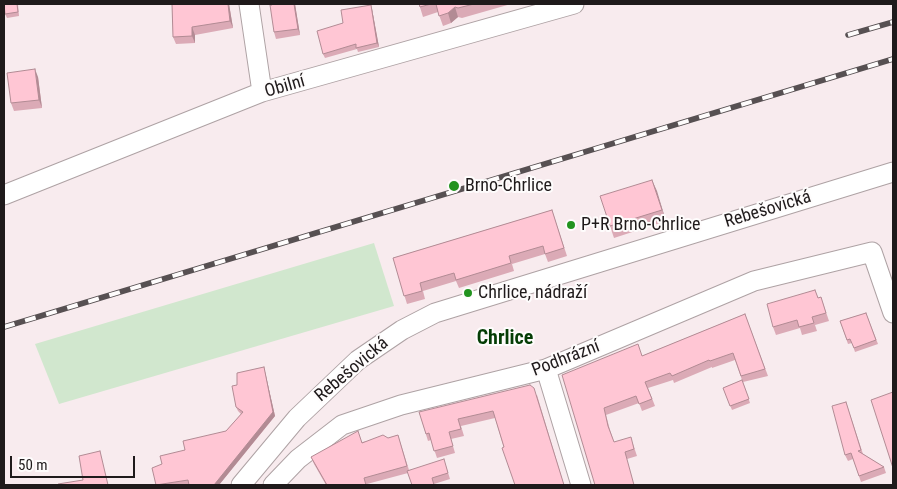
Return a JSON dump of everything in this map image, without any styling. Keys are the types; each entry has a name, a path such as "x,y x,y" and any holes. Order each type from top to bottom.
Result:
{"street":[{"path":"249,4 262,92"},
{"name":"Obilní","path":"4,195 262,92 534,10 574,4"},
{"name":"Rebešovická","path":"241,485 297,418 358,360 402,330 435,314 893,172"},
{"name":"Podhrázní","path":"273,485 298,459 342,425 401,405 546,369 754,281 872,252 893,313"},
{"path":"546,369 581,485"}],"green space":[{"path":"374,243 394,306 59,404 35,344"}],"building":[{"path":"4,4 17,4 18,12 5,14"},
{"path":"172,4 228,4 230,21 192,27 192,36 173,37"},
{"path":"294,4 298,29 274,32 270,5"},
{"path":"419,4 431,4 420,7"},
{"path":"436,4 474,4 455,7 448,13 439,16"},
{"path":"371,5 377,43 356,48 356,44 323,54 317,31 343,23 341,10"},
{"path":"35,69 39,100 11,103 7,73"},
{"path":"652,180 662,210 610,226 600,196"},
{"path":"552,210 564,248 545,254 543,246 509,256 511,263 456,280 454,273 420,283 422,291 404,296 393,258"},
{"path":"815,290 818,298 821,297 826,313 812,317 814,323 799,327 797,320 773,327 767,304"},
{"path":"866,313 876,340 854,348 850,339 847,340 840,321"},
{"path":"745,314 765,369 741,376 733,353 709,360 672,376 670,373 645,382 652,399 639,404 636,396 604,408 614,442 631,437 634,449 625,452 634,485 595,485 562,375 638,344 642,356"},
{"path":"264,367 273,412 214,485 189,485 188,480 156,485 152,468 162,464 160,456 185,450 183,441 226,431 243,412 236,407 232,386 237,385 237,373"},
{"path":"742,380 749,399 730,406 723,388"},
{"path":"530,385 534,388 564,485 515,485 502,448 504,447 493,411 458,419 461,429 449,432 453,446 434,451 429,433 426,434 419,412"},
{"path":"893,392 893,468 871,400"},
{"path":"846,402 861,450 858,451 884,467 859,476 851,453 845,455 832,406"},
{"path":"358,431 362,443 383,435 388,438 398,435 407,466 364,478 366,485 327,485 311,457"},
{"path":"100,451 108,485 58,485 83,480 79,456"},
{"path":"444,459 448,473 432,478 434,485 412,485 407,471"}],"railway":[{"path":"848,35 893,22"},
{"path":"4,327 893,59"}],"place":[{"name":"Brno-Chrlice","path":"454,186"},
{"name":"P+R Brno-Chrlice","path":"571,225"},
{"name":"Chrlice, nádraží","path":"468,293"}],"district":[{"name":"Chrlice","path":"505,339"}]}
